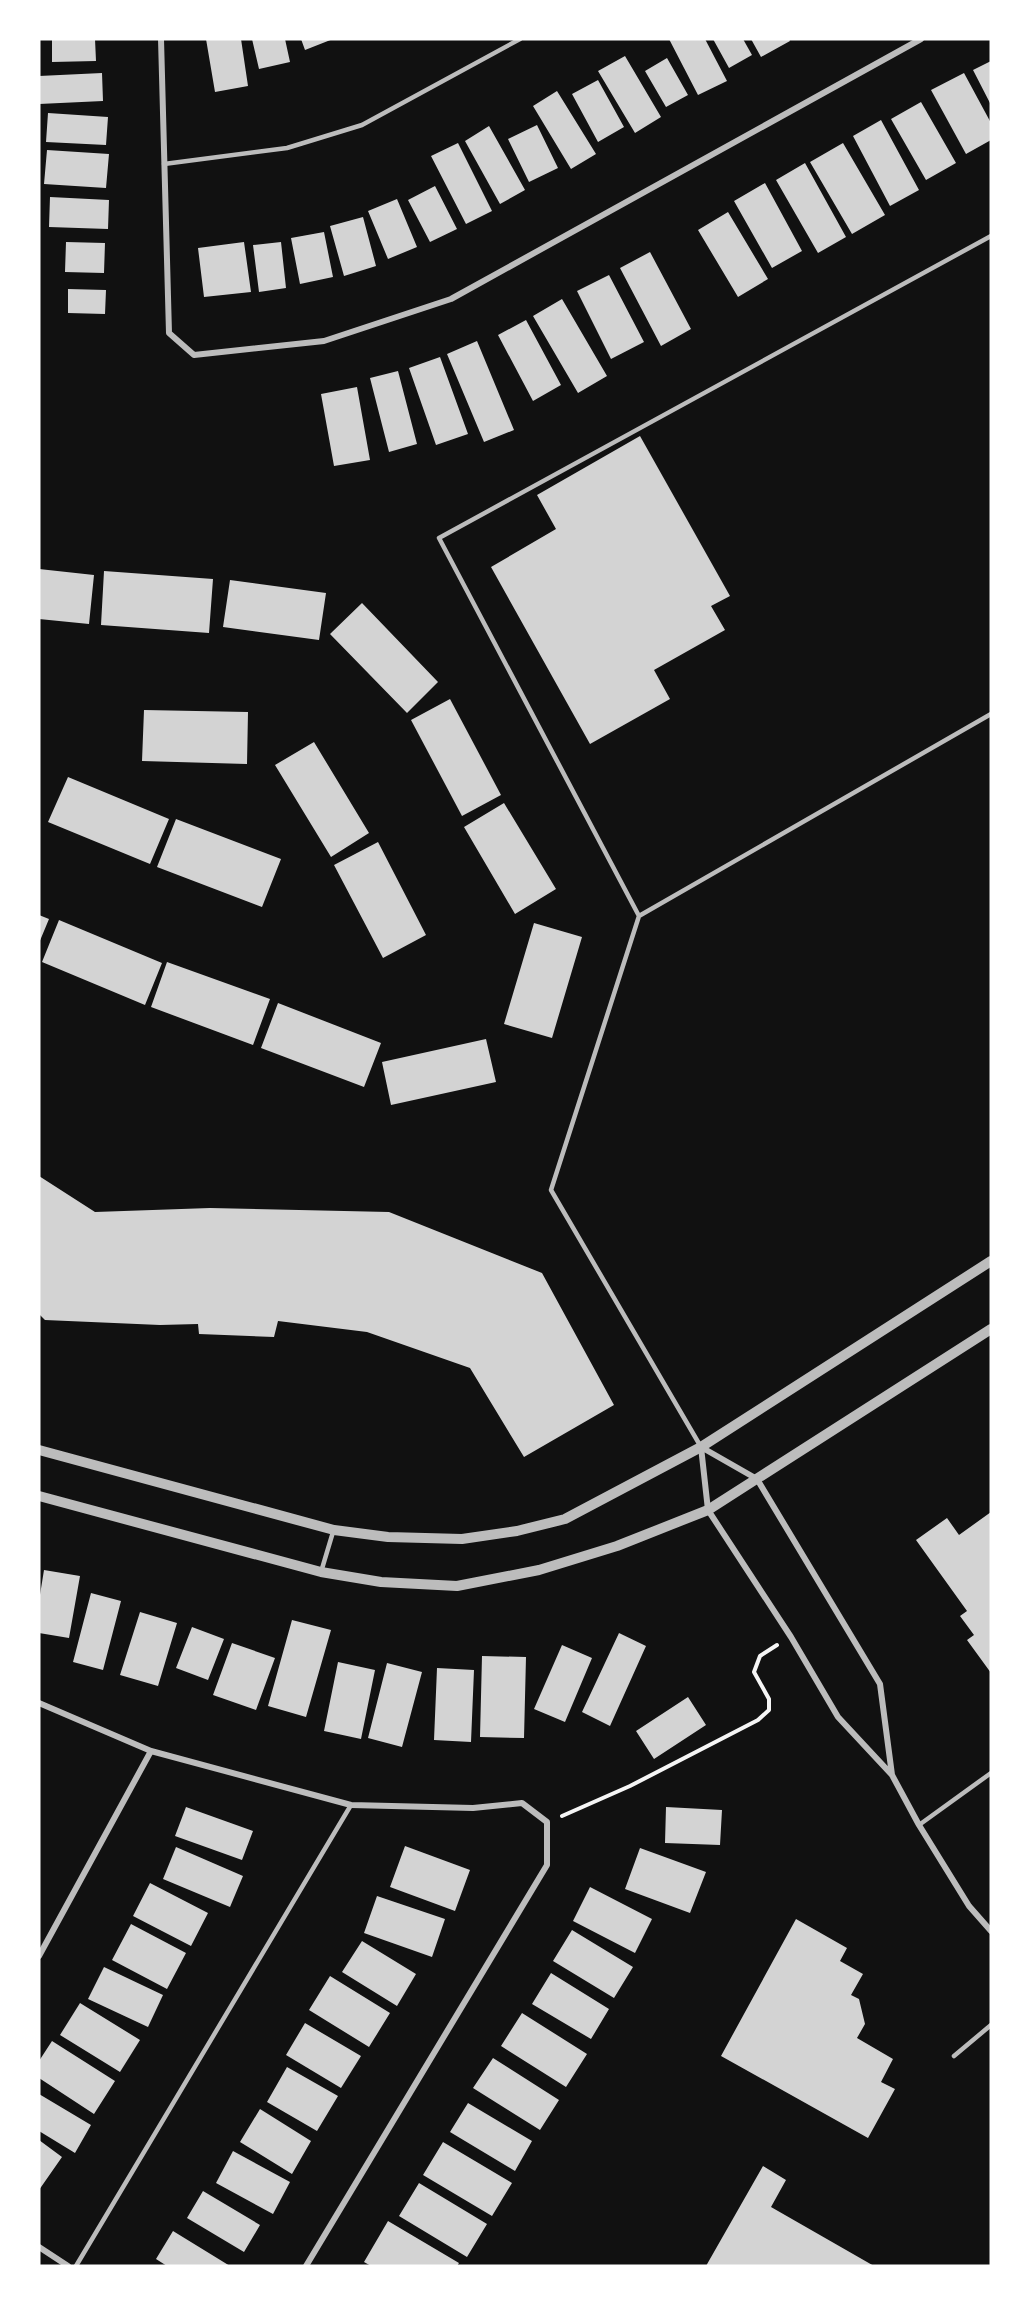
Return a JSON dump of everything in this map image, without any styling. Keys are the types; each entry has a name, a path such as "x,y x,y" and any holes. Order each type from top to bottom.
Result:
{"street":[{"path":"161,39 169,333 194,355 324,341 452,299 921,39"},
{"path":"39,1450 334,1530 388,1537 462,1539 517,1531 565,1519 701,1447 991,1261"},
{"path":"39,1496 321,1572 381,1582 457,1586 538,1570 617,1546 708,1510 991,1329"},
{"path":"701,1447 757,1479 880,1684 892,1775"},
{"path":"701,1447 708,1510 791,1637 838,1717 892,1775 919,1825 969,1906 991,1931"},
{"path":"39,1703 151,1751 351,1805 473,1808 522,1803 547,1822 547,1865 306,2266"},
{"path":"39,1956 151,1751"},
{"path":"39,2247 68,2266"}],"lane":[{"path":"164,164 287,148 362,125 520,39"},
{"path":"639,916 439,538 991,236"},
{"path":"701,1447 551,1190 639,916 991,714"},
{"path":"321,1572 334,1530"},
{"path":"919,1825 991,1773"},
{"path":"76,2266 351,1805"},
{"path":"954,2056 991,2025"}],"path":[{"path":"547,1822 630,1786 758,1720 770,1710 769,1699 754,1672 756,1663 760,1656 791,1637"}],"building":[{"path":"52,39 95,39 96,61 52,62"},
{"path":"206,39 241,39 248,86 215,92"},
{"path":"252,39 285,39 290,62 259,69"},
{"path":"301,39 333,39 305,50"},
{"path":"669,39 705,39 727,81 698,95"},
{"path":"713,39 743,39 752,55 729,68"},
{"path":"751,39 789,39 790,41 761,57"},
{"path":"625,56 661,117 635,133 598,71"},
{"path":"667,58 688,95 666,107 645,71"},
{"path":"991,61 991,105 973,70"},
{"path":"102,73 103,101 39,104 39,76"},
{"path":"964,73 991,123 991,140 966,154 931,90"},
{"path":"598,80 624,127 598,142 572,94"},
{"path":"557,91 596,154 571,169 533,106"},
{"path":"921,102 956,163 926,180 891,119"},
{"path":"48,113 108,117 106,145 46,142"},
{"path":"881,120 919,190 890,206 853,136"},
{"path":"537,125 558,168 529,182 508,139"},
{"path":"489,126 525,190 500,204 465,141"},
{"path":"458,143 492,211 466,224 431,156"},
{"path":"843,143 885,215 852,234 810,162"},
{"path":"47,150 109,154 106,188 44,184"},
{"path":"805,163 846,237 818,253 776,180"},
{"path":"765,183 802,251 772,268 734,201"},
{"path":"435,186 457,229 430,242 408,200"},
{"path":"50,197 109,200 108,229 49,227"},
{"path":"397,199 417,247 388,259 368,211"},
{"path":"728,212 768,279 738,297 698,230"},
{"path":"363,217 376,266 344,276 330,226"},
{"path":"324,232 333,277 300,284 291,238"},
{"path":"66,242 105,243 104,273 65,272"},
{"path":"244,242 251,292 204,297 198,248"},
{"path":"281,242 286,288 259,292 253,245"},
{"path":"650,252 691,329 661,346 620,268"},
{"path":"609,275 644,342 611,359 577,291"},
{"path":"68,289 106,290 105,314 68,313"},
{"path":"562,299 607,376 578,393 533,316"},
{"path":"526,320 561,385 533,401 498,335"},
{"path":"477,341 514,430 484,442 447,354"},
{"path":"440,357 468,434 436,445 409,368"},
{"path":"398,371 417,444 389,452 370,378"},
{"path":"357,387 370,460 334,466 321,394"},
{"path":"640,436 730,596 711,606 725,630 654,670 670,699 590,744 491,567 556,529 537,495"},
{"path":"39,569 94,575 89,624 39,619"},
{"path":"104,571 213,579 209,633 101,625"},
{"path":"230,580 326,593 319,640 223,627"},
{"path":"362,603 438,682 407,713 330,634"},
{"path":"450,699 501,795 462,816 411,720"},
{"path":"144,710 248,712 247,764 142,761"},
{"path":"314,742 369,833 331,857 275,765"},
{"path":"68,777 169,819 150,864 48,822"},
{"path":"504,803 556,889 515,914 464,827"},
{"path":"176,819 281,859 262,907 157,867"},
{"path":"378,842 426,935 383,958 334,865"},
{"path":"39,915 49,919 39,943"},
{"path":"59,920 162,963 145,1005 42,962"},
{"path":"534,923 582,937 552,1038 504,1024"},
{"path":"167,962 270,999 253,1045 151,1007"},
{"path":"278,1003 381,1043 364,1087 261,1048"},
{"path":"486,1039 496,1082 391,1105 382,1062"},
{"path":"39,1176 95,1212 210,1208 389,1212 542,1273 614,1405 524,1457 470,1368 367,1332 278,1321 274,1337 199,1334 198,1324 160,1325 45,1320 39,1314"},
{"path":"991,1512 991,1673 967,1640 974,1635 960,1616 967,1611 916,1540 947,1518 959,1535"},
{"path":"44,1570 80,1576 69,1638 39,1633 39,1601"},
{"path":"91,1593 121,1601 103,1670 73,1662"},
{"path":"140,1612 177,1623 158,1686 120,1675"},
{"path":"292,1620 331,1630 306,1717 268,1706"},
{"path":"192,1627 224,1639 208,1680 176,1668"},
{"path":"619,1633 646,1646 610,1726 582,1712"},
{"path":"232,1643 275,1658 256,1710 213,1695"},
{"path":"562,1645 592,1658 565,1722 534,1709"},
{"path":"482,1656 526,1657 524,1738 480,1737"},
{"path":"338,1662 375,1670 361,1739 324,1731"},
{"path":"387,1663 422,1672 402,1747 368,1738"},
{"path":"437,1668 474,1670 471,1742 434,1740"},
{"path":"688,1697 706,1725 654,1759 636,1731"},
{"path":"186,1807 253,1831 242,1860 175,1836"},
{"path":"666,1807 722,1810 720,1845 665,1843"},
{"path":"405,1846 470,1870 455,1911 390,1887"},
{"path":"176,1847 243,1876 230,1907 163,1879"},
{"path":"640,1848 706,1872 690,1913 625,1889"},
{"path":"150,1883 208,1913 191,1946 133,1916"},
{"path":"590,1887 652,1919 635,1953 573,1921"},
{"path":"377,1896 445,1919 432,1957 364,1933"},
{"path":"796,1919 847,1948 840,1961 863,1974 851,1995 859,1999 865,2024 857,2038 893,2059 881,2082 895,2089 868,2138 721,2056"},
{"path":"131,1924 186,1953 167,1989 112,1960"},
{"path":"572,1930 633,1967 614,1998 553,1961"},
{"path":"362,1941 416,1974 397,2006 342,1972"},
{"path":"104,1967 163,1995 148,2027 88,1999"},
{"path":"551,1973 609,2009 591,2039 532,2004"},
{"path":"330,1976 390,2013 369,2047 309,2010"},
{"path":"80,2003 140,2040 120,2072 60,2035"},
{"path":"522,2013 587,2054 566,2087 501,2046"},
{"path":"305,2023 361,2056 341,2088 286,2055"},
{"path":"52,2041 115,2081 94,2114 39,2078 39,2061"},
{"path":"493,2058 559,2100 540,2130 473,2088"},
{"path":"287,2067 338,2096 317,2131 267,2102"},
{"path":"39,2094 91,2125 75,2153 39,2131"},
{"path":"468,2103 532,2141 515,2171 450,2132"},
{"path":"260,2109 311,2141 292,2174 240,2142"},
{"path":"39,2140 62,2157 39,2190"},
{"path":"443,2142 512,2183 492,2216 423,2175"},
{"path":"233,2151 290,2182 273,2214 216,2183"},
{"path":"763,2166 786,2180 771,2207 874,2266 706,2266"},
{"path":"419,2183 487,2224 467,2257 399,2216"},
{"path":"203,2191 260,2225 244,2252 187,2218"},
{"path":"388,2221 459,2263 457,2266 371,2266 364,2262"},
{"path":"173,2231 230,2266 167,2266 156,2259"}]}
